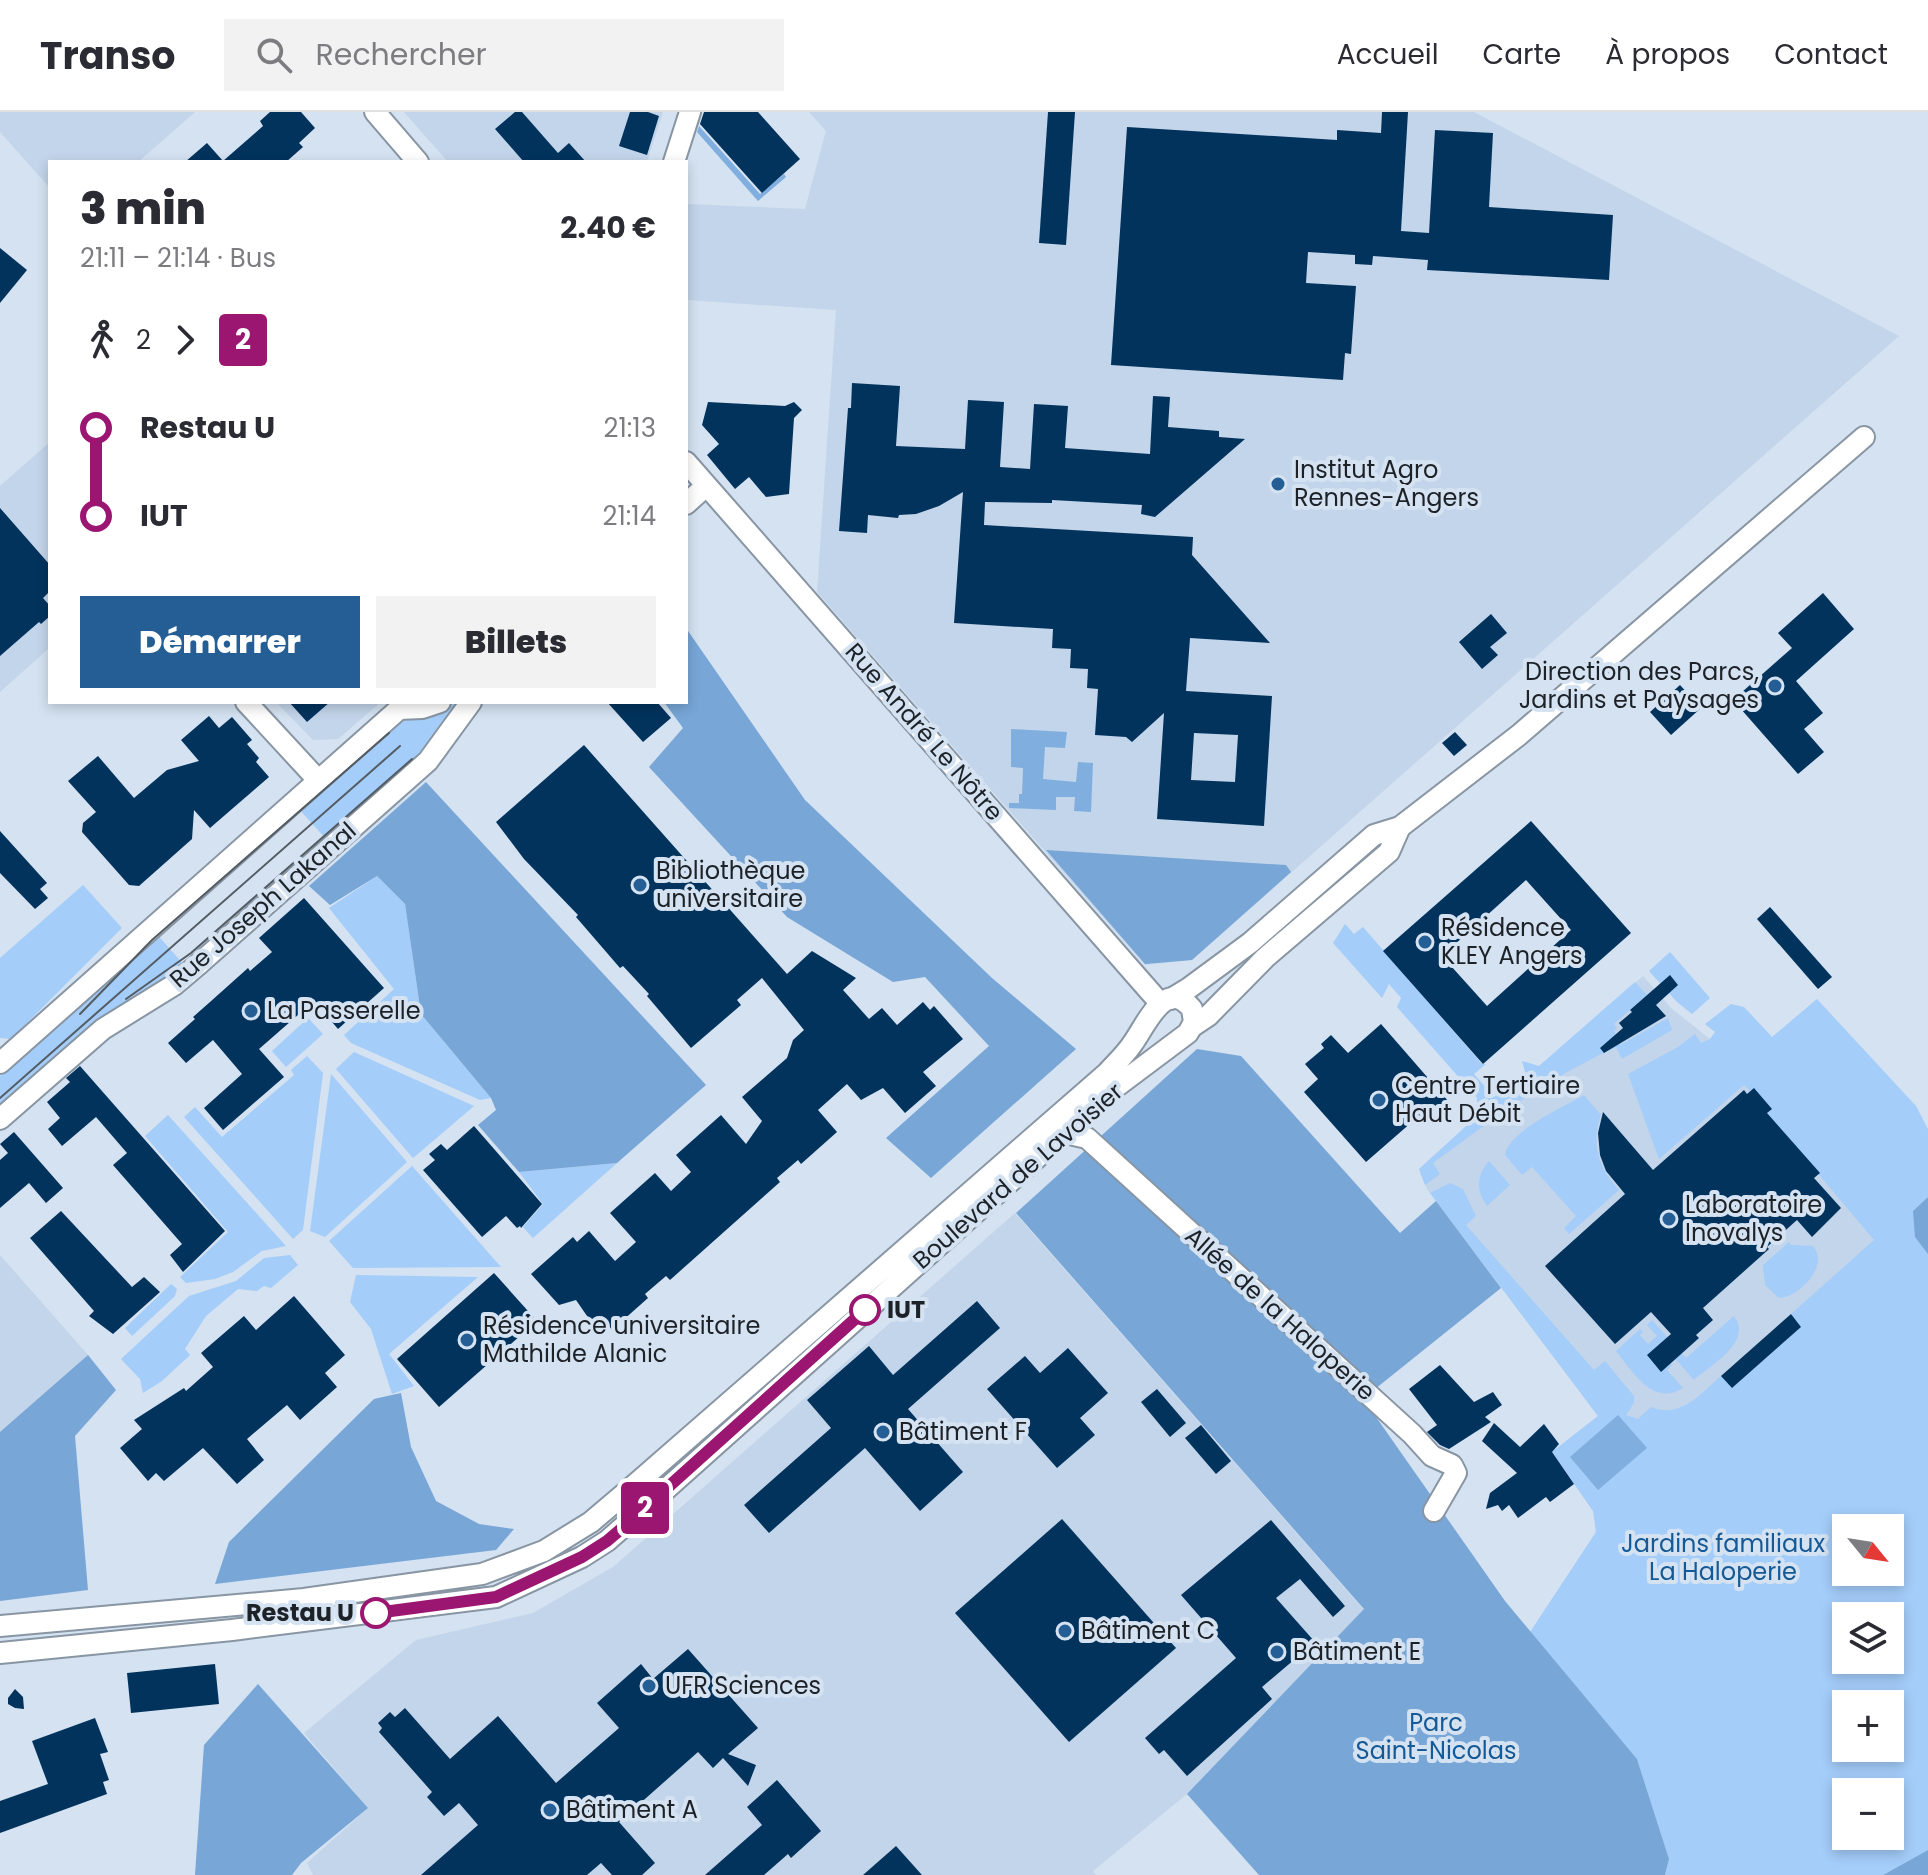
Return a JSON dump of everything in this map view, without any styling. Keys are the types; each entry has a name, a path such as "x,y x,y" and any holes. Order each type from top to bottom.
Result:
{"street":[{"path":"375,112 416,160"},
{"path":"675,160 690,112"},
{"name":"Boulevard de Lavoisier","path":"0,1626 304,1599 482,1574 544,1551 591,1522 1107,1073 1162,1004 1250,943 1374,835 1400,827 1519,735 1864,437"},
{"name":"Rue André Le Nôtre","path":"688,464 1162,1004"},
{"path":"688,502 706,486"},
{"path":"248,704 318,780"},
{"path":"0,1063 403,705 422,708 434,704"},
{"name":"Rue Joseph Lakanal","path":"0,1119 103,1029 174,985 200,963 428,761 470,704"},
{"name":"Boulevard de Lavoisier","path":"0,1653 232,1630 496,1597 544,1576 607,1541 1116,1087 1167,1051 1208,1016 1265,958 1389,852 1400,827"},
{"path":"1183,1001 1189,1006 1194,1017 1186,1032 1172,1039 1160,1034 1154,1023 1162,1004 1183,1001"},
{"name":"Allée de la Haloperie","path":"1065,1133 1087,1138 1412,1434 1432,1456 1452,1465 1456,1473 1453,1482 1434,1511"}],"shaded area":[{"path":"0,112 195,112 140,160 48,160 48,186 0,132"},
{"path":"404,112 663,112 648,160 446,160"},
{"name":"Institut Agro Rennes-Angers","path":"809,112 1474,112 1899,336 1192,960 1145,965 817,592 836,310 688,300 688,204 805,209 826,131"},
{"path":"699,126 760,194 784,174 786,177 758,201 697,132"},
{"path":"48,444 48,650 0,692 0,486"},
{"path":"278,704 379,704 338,739 313,740"},
{"path":"1011,729 1067,732 1065,748 1045,747 1043,779 1076,782 1078,762 1093,763 1091,812 1074,811 1075,797 1056,797 1056,810 1009,808 1009,803 1019,803 1023,768 1011,767"},
{"path":"1643,976 1671,1008 1715,1043 1899,1241 1593,1511 1552,1452 1598,1416 1427,1189 1420,1173"},
{"path":"1015,1213 1364,1610 1187,1794 1093,1871 1096,1875 313,1875 307,1863 368,1808 304,1733 416,1640 533,1613 613,1567"},
{"path":"0,1255 88,1355 1,1433 0,1432"},
{"path":"1618,1415 1647,1448 1598,1490 1570,1457"}],"green space":[{"path":"688,631 805,800 992,978 1076,1049 931,1178 886,1138 989,1046 925,977 893,982 787,917 649,767 683,728 665,704 688,704"},
{"path":"451,704 462,704 435,744 327,840 298,808 390,726"},
{"path":"426,782 706,1085 617,1163 519,1172 478,1125 496,1110 491,1098 421,1014 405,904 377,876 330,905 309,886"},
{"path":"1046,850 1286,865 1291,872 1192,960 1145,964"},
{"path":"377,876 405,904 421,1014 491,1098 480,1100 351,1043 344,1035 394,989 329,908"},
{"path":"83,885 122,928 11,1039 0,1038 0,958"},
{"path":"1345,924 1354,934 1363,927 1482,1064 1486,1064 1474,1074 1494,1097 1525,1072 1522,1061 1539,1066 1635,982 1647,995 1614,1024 1620,1045 1668,1018 1672,1030 1622,1059 1616,1047 1544,1086 1433,1163 1440,1174 1425,1185 1419,1169 1477,1116 1477,1098 1397,1007 1401,998 1389,984 1382,998 1333,943"},
{"path":"155,932 184,965 0,1109 0,1076 110,978"},
{"path":"1670,952 1710,998 1692,1014 1649,971"},
{"name":"Jardins familiaux La Haloperie","path":"1817,999 1916,1106 1928,1129 1928,1197 1913,1211 1928,1253 1928,1850 1883,1875 1665,1875 1669,1859 1637,1759 1530,1632 1596,1532 1593,1511 1552,1452 1598,1416 1430,1193 1450,1183 1463,1189 1476,1216 1466,1225 1594,1370 1605,1361 1634,1396 1634,1403 1626,1415 1638,1419 1651,1407 1672,1410 1681,1407 1698,1397 1721,1376 1733,1387 1801,1327 1791,1314 1874,1240 1767,1113 1771,1110 1754,1089 1750,1091 1744,1085 1659,1159 1628,1074 1678,1047 1695,1034 1701,1043 1710,1039 1715,1032 1705,1024 1731,1004 1744,1007 1772,1037"},
{"path":"308,1018 323,1034 286,1067 272,1051"},
{"name":"Parc Saint-Nicolas","path":"1197,1049 1241,1056 1400,1233 1436,1201 1501,1288 1375,1389 1376,1417 1505,1601 1637,1759 1669,1859 1665,1875 1259,1875 1187,1794 1364,1609 1016,1213"},
{"path":"354,1052 474,1106 413,1158 336,1069"},
{"path":"307,1056 323,1073 303,1230 293,1239 184,1117 195,1107 222,1137 294,1075 291,1070"},
{"path":"331,1074 407,1162 325,1237 310,1231"},
{"path":"1584,1095 1601,1115 1597,1135 1598,1155 1606,1173 1619,1190 1569,1234 1564,1228 1576,1216 1532,1167 1522,1175 1505,1155 1508,1146 1526,1129"},
{"path":"168,1115 286,1246 262,1251 233,1272 215,1279 186,1283 180,1277 228,1232 145,1136"},
{"path":"1489,1161 1510,1185 1487,1206 1479,1184"},
{"path":"617,1163 533,1238 523,1227 543,1204 519,1172"},
{"path":"412,1166 501,1267 353,1268 329,1241"},
{"path":"1928,1197 1928,1254 1915,1237 1913,1211"},
{"path":"1789,1242 1791,1245 1813,1246 1818,1262 1803,1286 1779,1298 1765,1285 1763,1265"},
{"path":"290,1255 298,1265 271,1288 264,1286 257,1291 238,1289 206,1316 185,1349 190,1355 162,1381 143,1393 140,1379 121,1359 189,1296 236,1281 264,1258"},
{"path":"356,1275 478,1277 389,1354 414,1386 392,1394 371,1329 350,1302"},
{"path":"171,1284 177,1289 175,1296 132,1336 125,1328"},
{"path":"1734,1316 1738,1335 1734,1343 1720,1360 1694,1380 1663,1345 1658,1349 1672,1365 1667,1370 1683,1388 1672,1393 1653,1390 1645,1384 1616,1351 1640,1329 1643,1332 1640,1335 1648,1344 1657,1336 1647,1325 1652,1320 1686,1358"},
{"path":"88,1355 116,1390 75,1436 88,1590 0,1601 0,1432"},
{"path":"401,1393 411,1447 436,1501 479,1524 514,1529 496,1550 215,1584 229,1542 374,1399"},
{"path":"258,1684 368,1808 301,1863 292,1875 195,1875 204,1745"},
{"path":"1928,1850 1928,1875 1883,1875"}],"building":[{"path":"270,112 301,112 315,128 299,143 303,147 288,160 224,160 263,126 260,121"},
{"path":"515,112 522,112 558,153 569,143 584,160 522,160 495,129"},
{"path":"630,112 648,112 659,116 647,155 619,146"},
{"path":"704,112 758,112 800,159 762,193 700,124"},
{"path":"1048,112 1075,112 1066,245 1039,243"},
{"path":"1382,112 1408,112 1401,231 1429,233 1435,130 1493,133 1489,207 1613,215 1609,280 1427,270 1428,260 1373,256 1372,265 1355,264 1355,255 1308,252 1306,283 1356,286 1351,354 1345,353 1343,380 1111,365 1127,127 1337,140 1337,130 1381,133"},
{"path":"207,143 222,160 187,160"},
{"path":"0,248 27,270 0,303"},
{"path":"852,383 900,386 896,446 965,449 968,400 1004,402 1000,467 1030,469 1034,404 1068,406 1065,448 1150,454 1153,396 1170,397 1168,427 1219,431 1219,437 1245,439 1155,517 1141,514 1142,505 1052,500 1052,503 985,502 984,525 1193,537 1192,555 1270,643 1190,638 1186,691 1272,696 1264,826 1157,819 1164,713 1132,742 1126,737 1095,735 1098,689 1087,688 1088,669 1070,668 1071,649 1052,648 1053,629 954,623 963,492 939,506 916,514 899,515 898,518 868,515 867,533 839,531 848,408 851,408","holes":["1194,733 1238,735 1235,782 1191,780"]},
{"path":"708,402 785,406 794,402 802,410 794,418 789,494 766,497 749,477 735,489 707,455 719,444 702,425"},
{"path":"0,508 48,563 48,593 43,598 48,604 48,618 0,656"},
{"name":"Direction des Parcs, Jardins et Paysages","path":"1823,593 1854,629 1796,681 1823,713 1804,729 1824,752 1798,774 1733,700 1792,648 1778,633"},
{"path":"1491,614 1507,633 1490,647 1498,655 1482,669 1459,642"},
{"path":"1680,685 1701,708 1671,735 1650,712"},
{"path":"291,704 328,704 307,722"},
{"path":"609,704 659,704 671,718 643,742"},
{"path":"209,716 219,728 232,717 252,740 247,744 259,758 256,762 269,777 210,828 194,810 192,839 139,886 129,885 82,832 83,823 96,812 68,781 98,756 134,798 167,770 199,761 181,740"},
{"path":"1455,732 1467,745 1454,756 1442,743"},
{"path":"584,745 787,974 812,951 856,978 843,990 869,1019 882,1008 897,1025 923,1002 930,1010 934,1006 963,1039 923,1072 936,1086 905,1113 883,1088 861,1100 847,1084 818,1110 837,1132 801,1164 798,1160 777,1178 780,1182 670,1280 666,1276 645,1294 648,1298 612,1330 609,1326 602,1332 596,1329 576,1300 559,1305 531,1274 573,1237 577,1242 589,1231 615,1261 636,1242 610,1213 655,1173 671,1191 691,1172 676,1155 721,1115 746,1144 762,1121 742,1097 787,1058 793,1040 804,1030 762,978 737,1000 741,1005 691,1048 647,996 649,994 623,966 620,968 576,917 578,915 524,859 496,822"},
{"name":"Résidence KLEY Angers","path":"1531,821 1631,933 1483,1064 1383,951","holes":["1526,880 1571,930 1487,1006 1442,956"]},
{"path":"0,831 47,883 40,889 48,898 35,909 0,873"},
{"name":"La Passerelle","path":"304,898 384,988 338,1029 314,1001 259,1049 284,1077 223,1130 204,1108 242,1074 213,1040 186,1063 168,1043 248,968 250,971 272,952 259,938"},
{"path":"1770,907 1832,977 1818,989 1757,919"},
{"path":"1670,975 1678,985 1656,1005 1666,1016 1604,1053 1600,1048 1623,1028 1619,1023 1632,1012 1630,1010"},
{"name":"Centre Tertiaire Haut Débit","path":"1381,1024 1455,1109 1441,1122 1428,1108 1366,1162 1304,1092 1318,1079 1305,1064 1324,1048 1321,1044 1331,1035 1348,1053"},
{"path":"80,1066 225,1231 183,1272 170,1255 182,1244 113,1165 127,1153 96,1117 62,1146 48,1129 60,1118 47,1102 70,1082 66,1078"},
{"name":"Laboratoire Inovalys","path":"1754,1088 1772,1109 1767,1113 1820,1173 1814,1178 1841,1208 1812,1237 1797,1220 1767,1247 1769,1249 1703,1308 1713,1320 1696,1335 1699,1338 1661,1372 1647,1355 1671,1334 1651,1312 1615,1344 1545,1266 1625,1194 1606,1171 1600,1155 1598,1133 1603,1112 1653,1170 1744,1090 1747,1094"},
{"path":"474,1126 542,1204 521,1228 517,1228 506,1216 482,1237 423,1170 435,1160 429,1154 441,1144 447,1150"},
{"path":"14,1132 63,1188 46,1203 29,1183 0,1208 0,1160 8,1153 0,1144"},
{"path":"61,1211 132,1287 144,1277 160,1292 113,1334 89,1316 94,1311 30,1238"},
{"name":"Résidence universitaire Mathilde Alanic","path":"494,1273 537,1321 439,1407 397,1359"},
{"path":"294,1296 345,1355 325,1373 337,1387 300,1420 287,1405 247,1439 264,1460 237,1484 203,1448 164,1481 156,1473 148,1481 120,1448 142,1429 134,1420 184,1388 186,1391 213,1367 201,1353 244,1316 256,1330"},
{"path":"977,1301 1000,1328 908,1409 963,1472 920,1511 865,1448 769,1533 744,1505 831,1428 807,1400 869,1346 893,1375"},
{"path":"1791,1314 1801,1327 1732,1388 1721,1376"},
{"path":"1068,1348 1108,1393 1080,1418 1095,1435 1057,1468 987,1389 1025,1356 1040,1373"},
{"path":"1440,1365 1474,1402 1493,1392 1502,1405 1485,1417 1491,1422 1449,1449 1427,1432 1437,1425 1409,1389"},
{"path":"1157,1389 1186,1423 1170,1437 1141,1402"},
{"path":"1494,1423 1520,1447 1544,1424 1559,1444 1552,1452 1574,1484 1550,1502 1546,1497 1518,1518 1509,1505 1502,1511 1498,1505 1486,1509 1490,1493 1517,1473 1482,1441"},
{"path":"1201,1425 1231,1461 1216,1474 1185,1438"},
{"name":"Bâtiment C","path":"1062,1519 1176,1648 1069,1742 955,1613"},
{"name":"Bâtiment E","path":"1271,1520 1345,1606 1333,1617 1300,1579 1276,1598 1315,1642 1262,1687 1272,1699 1187,1776 1164,1750 1159,1754 1145,1738 1236,1658 1181,1595"},
{"path":"688,1649 758,1728 728,1754 756,1765 748,1786 723,1758 713,1768 698,1752 619,1822 655,1863 642,1875 612,1875 601,1863 587,1875 421,1875 478,1825 459,1803 444,1816 427,1797 432,1792 379,1732 382,1728 378,1723 390,1712 395,1717 405,1708 450,1759 498,1716 556,1783 619,1728 597,1703 641,1664 653,1679"},
{"path":"215,1664 219,1704 131,1713 127,1673"},
{"path":"15,1689 23,1697 24,1709 8,1704 8,1698"},
{"path":"95,1718 108,1752 100,1754 109,1780 103,1782 107,1794 0,1833 0,1801 48,1784 32,1741"},
{"path":"777,1780 821,1831 791,1858 788,1854 764,1875 705,1875 762,1825 747,1807"},
{"path":"896,1846 922,1875 863,1875"}],"tram line":[{"path":"80,1014 152,940 389,733"},
{"path":"0,1098 400,746"},
{"path":"126,999 191,953 412,759"}],"bus line":[{"name":"2","path":"376,1613 496,1597 582,1557 627,1524 865,1310"}],"place":[{"name":"Institut Agro Rennes-Angers","path":"1278,484"},
{"name":"Direction des Parcs, Jardins et Paysages","path":"1775,686"},
{"name":"Bibliothèque universitaire","path":"640,885"},
{"name":"Résidence KLEY Angers","path":"1425,942"},
{"name":"La Passerelle","path":"251,1011"},
{"name":"Centre Tertiaire Haut Débit","path":"1379,1100"},
{"name":"Laboratoire Inovalys","path":"1669,1219"},
{"name":"IUT","path":"865,1310"},
{"name":"Résidence universitaire Mathilde Alanic","path":"467,1340"},
{"name":"Bâtiment F","path":"883,1432"},
{"name":"Restau U","path":"376,1613"},
{"name":"Bâtiment C","path":"1065,1631"},
{"name":"Bâtiment E","path":"1277,1652"},
{"name":"UFR Sciences","path":"649,1686"},
{"name":"Bâtiment A","path":"550,1810"}]}
